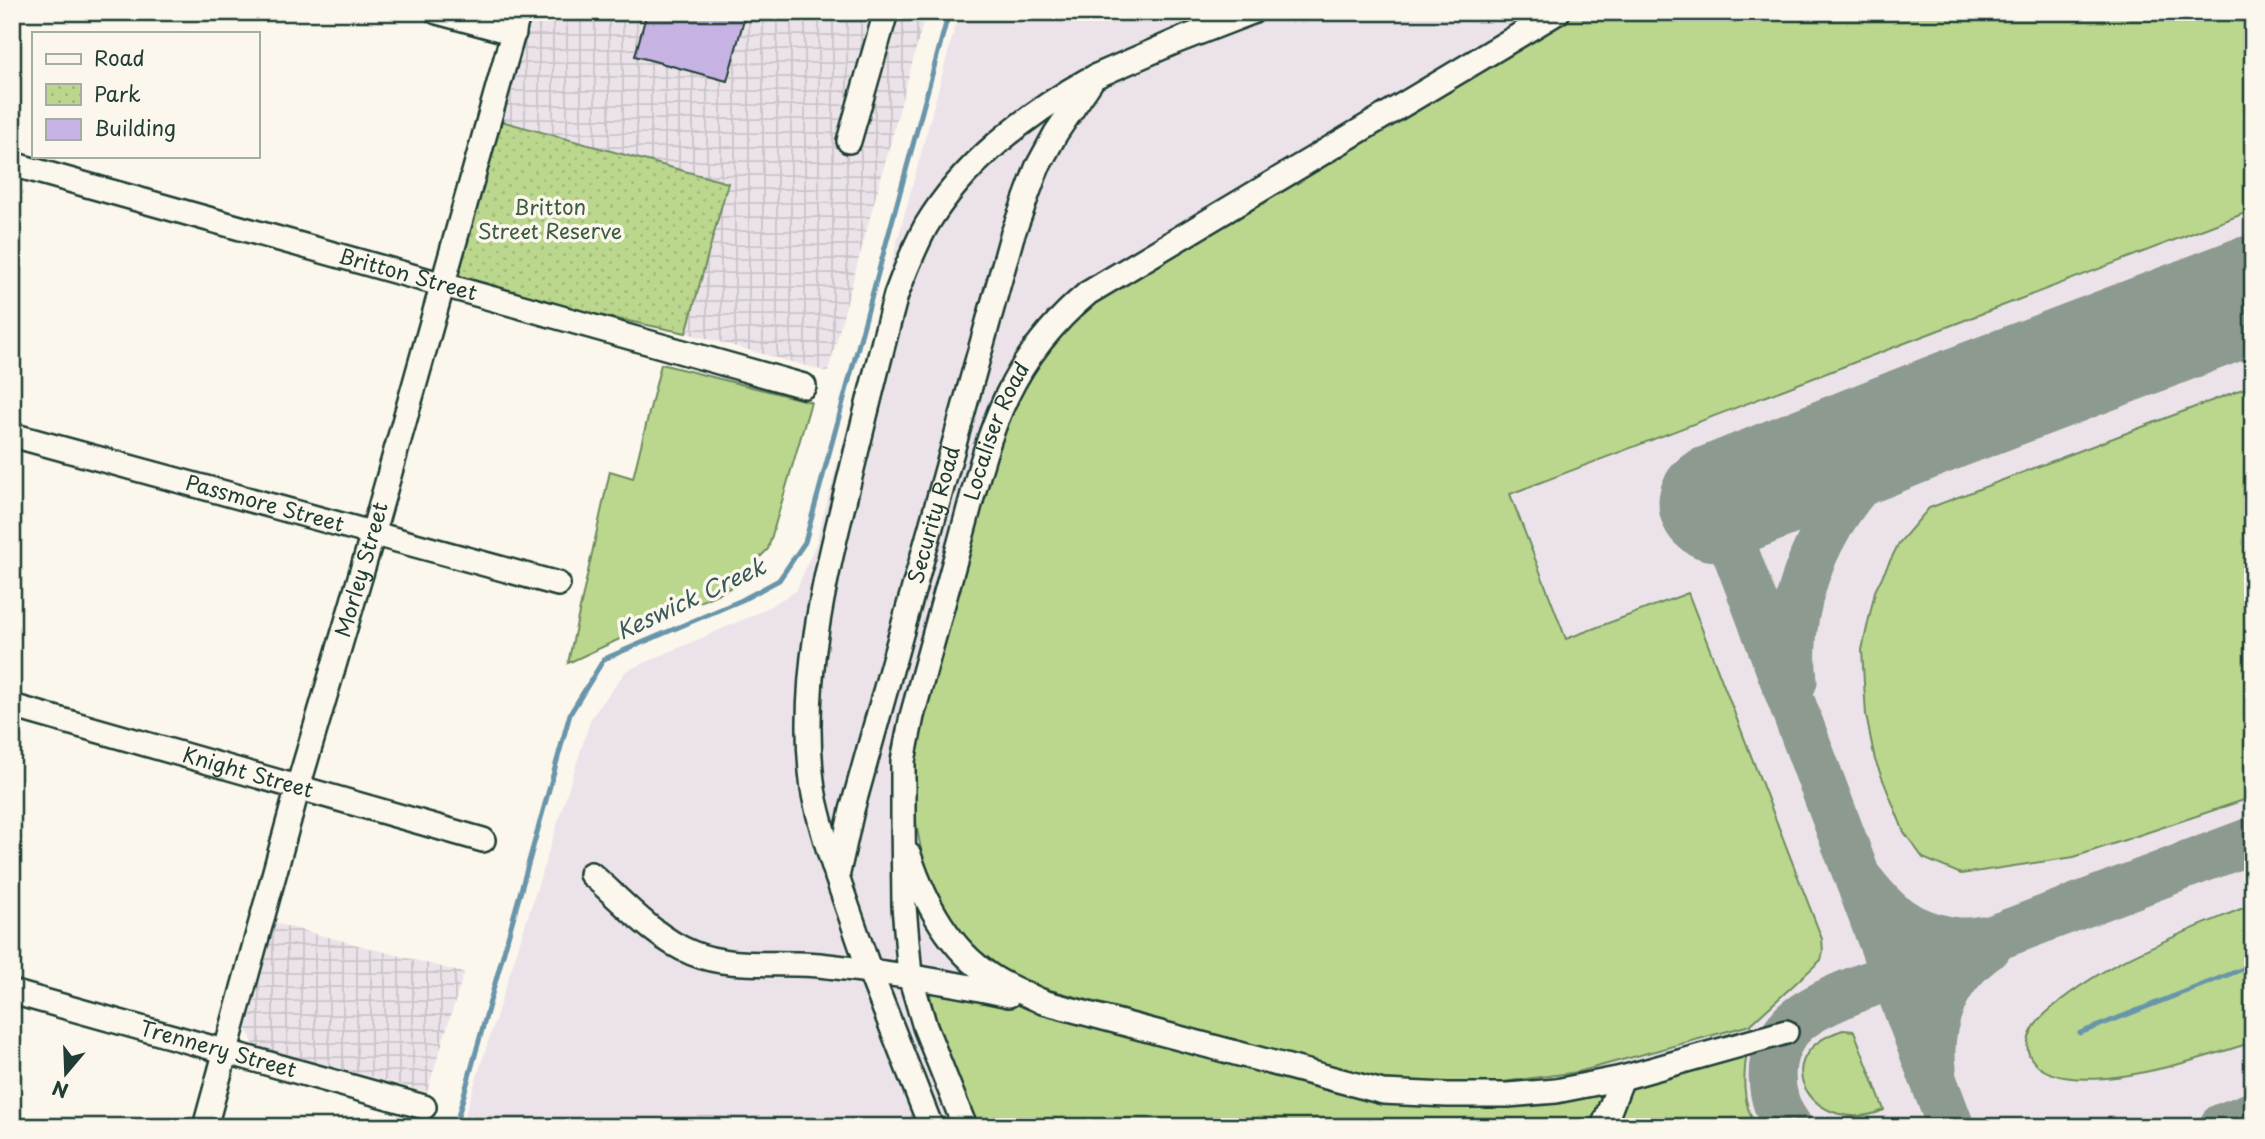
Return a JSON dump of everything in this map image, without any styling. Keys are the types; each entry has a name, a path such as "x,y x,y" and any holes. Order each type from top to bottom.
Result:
{"street":[{"path":"437,12 517,23"},
{"path":"849,141 887,12"},
{"path":"931,1127 870,972 825,839 814,790 809,723 812,657 821,592 896,295 909,260 927,225 944,201 979,161 1053,99 1094,77 1252,12"},
{"name":"Localiser Road","path":"965,1127 925,1027 910,976 904,906 903,761 912,716 967,514 1002,403 1021,368 1043,337 1088,293 1559,12"},
{"name":"Morley Street","path":"205,1127 298,787 373,535 517,23"},
{"name":"Security Road","path":"837,877 852,810 1012,236 1037,168 1056,133 1094,77"},
{"name":"Britton Street","path":"12,163 804,386"},
{"name":"Passmore Street","path":"12,435 558,584"},
{"name":"Knight Street","path":"12,706 483,840"},
{"path":"904,839 927,903 963,953 999,982 1043,1002"},
{"path":"591,874 649,926 672,943 694,954 725,960 816,965 910,976 1043,1002 1382,1091 1508,1095 1556,1091 1622,1078 1786,1032"},
{"name":"Trennery Street","path":"12,992 424,1107"},
{"path":"1603,1127 1622,1078"}],"shaded area":[{"path":"521,12 926,12 828,372 686,333 727,183 490,118"},
{"path":"959,12 2253,12 2253,1127 461,1127 591,718 626,671 758,613 796,591 816,543"},
{"path":"275,923 464,973 427,1092 254,1045 247,1029"}],"green space":[{"path":"1572,12 2253,12 2253,210 1510,494 1566,639 1688,593 1822,939 1821,960 1750,1025 1578,1072 1473,1086 1382,1079 1032,985 1007,972 974,947 945,911 926,875 913,808 911,758 997,438 1022,378 1088,300"},
{"name":"Britton Street Reserve","path":"490,118 728,183 686,333 444,283"},
{"path":"661,364 811,402 768,549 730,588 568,663 610,471 633,478"},
{"path":"2253,385 2253,797 2074,857 1961,874 1923,858 1904,832 1875,760 1866,715 1862,650 1875,591 1899,543 1929,508"},
{"path":"2253,904 2253,1042 2171,1066 2103,1078 2072,1078 2047,1072 2031,1058 2028,1041 2035,1025 2065,997 2089,980 2170,938"},
{"path":"938,985 1378,1095 1489,1102 1748,1045 1744,1087 1756,1127 977,1127 941,1037 930,996 931,991"},
{"path":"1843,1030 1854,1031 1884,1110 1860,1116 1838,1114 1819,1105 1807,1091 1801,1075 1805,1058 1818,1042"}],"building":[{"path":"647,12 746,12 727,81 635,56"}],"waterway":[{"name":"Keswick Creek","path":"455,1127 570,714 604,659 742,600 779,580 805,542 949,12"},
{"path":"2080,1033 2253,965"}],"taxiway":[{"path":"1794,681 1794,628 1799,602 1815,553 1827,529 1878,460 1903,439 1942,413"},
{"path":"1717,503 1951,1127"},
{"path":"1789,1127 1776,1102 1773,1062 1783,1036 1792,1025 1818,1006 2253,840"},
{"path":"1862,883 1889,912 1913,928 1960,941 1982,939"},
{"path":"1933,1068 1933,1032 1943,999 1962,970 1989,946"},
{"path":"2222,1127 2253,1115"}],"runway":[{"path":"1717,503 1942,413 2253,294"}]}
